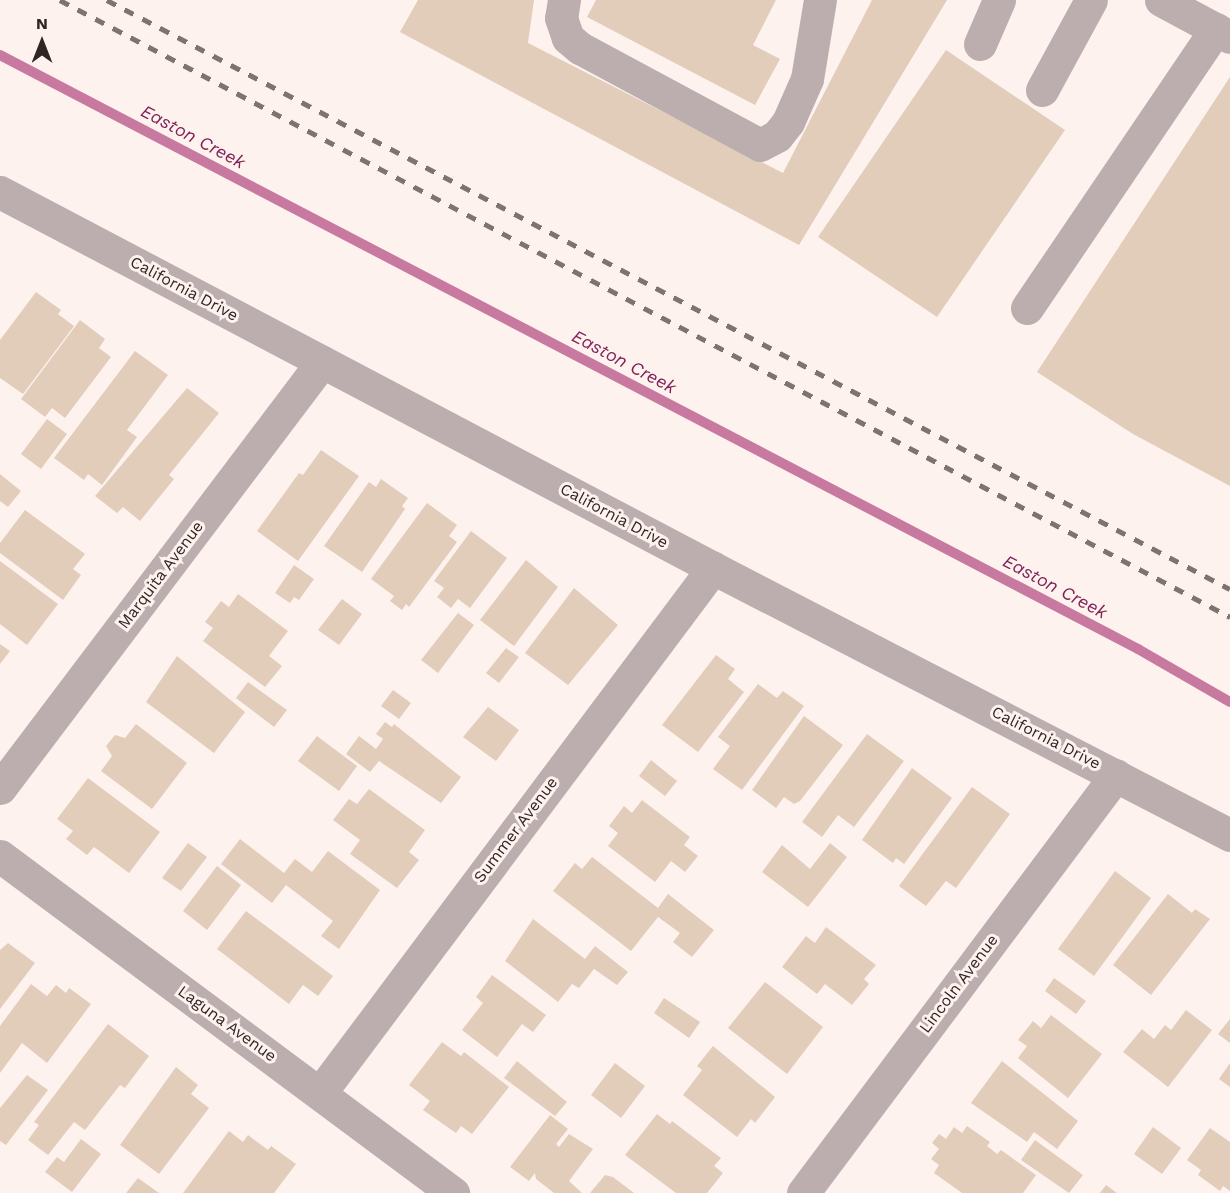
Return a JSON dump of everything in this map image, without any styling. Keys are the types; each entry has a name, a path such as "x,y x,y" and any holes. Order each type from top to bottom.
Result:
{"street":[{"path":"564,0 561,18 568,38 580,48 760,145 777,136 788,122 807,79 820,0"},
{"path":"980,44 999,0"},
{"path":"1042,90 1091,0"},
{"path":"1027,308 1223,33 1161,0"},
{"name":"California Drive","path":"0,192 712,568 1230,835"},
{"name":"Marquita Avenue","path":"0,788 322,362"},
{"name":"Summer Avenue","path":"320,1092 712,568"},
{"name":"Lincoln Avenue","path":"802,1193 1116,775"},
{"name":"Laguna Avenue","path":"0,856 453,1193"}],"building":[{"path":"418,0 534,0 528,43 783,173 872,0 947,0 799,245 400,32"},
{"path":"596,0 776,0 753,45 780,59 755,105 587,17"},
{"path":"946,50 1065,130 937,317 818,237"},
{"path":"1230,77 1230,486 1133,434 1037,372"},
{"path":"36,292 61,310 58,314 74,326 23,394 0,378 0,340"},
{"path":"80,320 105,339 99,348 111,357 65,418 52,408 45,417 21,399"},
{"path":"135,351 168,375 127,430 137,437 102,485 88,474 84,480 54,458"},
{"path":"187,388 219,413 169,475 174,479 140,521 123,507 117,513 95,496"},
{"path":"47,419 67,434 41,469 21,454"},
{"path":"321,450 359,476 298,561 257,531 299,473 303,475"},
{"path":"0,474 21,491 8,507 0,501"},
{"path":"381,479 408,498 402,506 405,509 362,572 324,546 369,482 376,487"},
{"path":"427,503 457,525 449,536 457,542 409,607 406,604 402,610 390,601 394,596 371,579"},
{"path":"25,510 85,554 73,569 81,575 63,600 0,553 0,543"},
{"path":"471,531 507,558 470,608 458,599 451,608 437,597 444,588 434,581"},
{"path":"526,560 558,587 514,646 480,620"},
{"path":"0,561 58,604 27,645 0,624"},
{"path":"294,565 314,579 299,600 294,597 290,603 275,593"},
{"path":"574,588 618,625 568,685 525,653"},
{"path":"238,594 288,631 269,656 282,666 265,687 203,641 213,628 205,622 221,601 229,607"},
{"path":"342,599 362,614 339,645 318,630"},
{"path":"458,613 474,625 438,673 421,660"},
{"path":"0,644 10,651 0,664"},
{"path":"506,648 519,657 499,683 486,673"},
{"path":"716,655 735,669 728,679 744,692 698,752 662,725"},
{"path":"177,656 245,712 214,753 146,702"},
{"path":"248,682 287,710 274,727 236,698"},
{"path":"758,684 777,698 783,691 804,706 742,790 713,769 730,746 718,737"},
{"path":"393,690 411,703 399,719 381,706"},
{"path":"488,707 519,730 496,761 463,737"},
{"path":"804,716 843,745 800,801 794,804 784,797 776,808 752,790"},
{"path":"385,722 392,727 394,724 461,777 441,803 379,761 370,772 346,754 359,736 376,749 383,739 376,734"},
{"path":"136,724 187,763 152,809 101,771 112,756 106,746 115,735 125,738"},
{"path":"867,734 904,761 854,827 838,815 822,837 802,822"},
{"path":"317,736 357,766 339,791 298,761"},
{"path":"651,760 677,781 665,796 639,776"},
{"path":"912,768 952,798 904,864 896,858 893,863 862,840"},
{"path":"88,778 160,832 129,873 94,847 87,855 66,839 73,831 57,819"},
{"path":"972,787 1010,814 956,888 946,881 926,906 899,886"},
{"path":"369,789 425,830 409,852 419,860 397,888 350,854 360,840 333,820 349,799 357,804"},
{"path":"642,800 690,837 684,845 698,856 685,872 671,861 655,882 608,846 618,833 609,826 624,806 632,813"},
{"path":"240,839 284,873 295,859 312,872 328,851 380,890 339,949 321,936 333,921 286,885 272,903 221,864"},
{"path":"188,843 207,857 181,891 162,878"},
{"path":"830,843 847,857 808,907 762,872 782,845 810,869"},
{"path":"592,857 658,908 668,894 714,930 692,957 673,942 680,933 658,917 631,951 553,891 575,863 582,869"},
{"path":"217,866 241,885 207,930 183,911"},
{"path":"1115,871 1151,898 1094,976 1058,949"},
{"path":"1168,894 1192,913 1195,909 1210,919 1151,995 1113,965"},
{"path":"246,911 333,976 318,996 303,985 289,1004 217,949"},
{"path":"533,919 585,959 595,946 628,972 617,985 594,969 579,988 572,984 558,1002 505,961"},
{"path":"826,927 876,965 864,979 869,984 852,1005 825,984 817,994 782,967 806,936 815,943"},
{"path":"8,943 35,963 0,1009 0,950"},
{"path":"492,975 546,1015 533,1032 522,1024 497,1057 462,1030 483,1003 476,997"},
{"path":"1054,978 1086,1001 1076,1014 1045,991"},
{"path":"765,982 823,1027 787,1074 728,1028"},
{"path":"31,984 47,996 56,985 66,993 69,988 91,1004 47,1063 22,1043 0,1073 0,1026"},
{"path":"664,998 700,1022 689,1038 654,1013"},
{"path":"1186,1010 1212,1030 1168,1087 1123,1052 1142,1029 1154,1039 1165,1025 1171,1030"},
{"path":"1051,1015 1102,1054 1068,1098 1018,1058 1027,1046 1018,1040 1033,1021 1041,1028"},
{"path":"1230,1019 1230,1043 1218,1034"},
{"path":"108,1024 149,1056 125,1088 120,1085 85,1130 74,1122 48,1155 28,1140 39,1125 34,1122"},
{"path":"442,1042 461,1056 464,1052 509,1087 472,1134 461,1126 456,1133 423,1110 430,1101 409,1085"},
{"path":"713,1046 775,1097 755,1123 751,1119 737,1137 683,1095 702,1070 697,1066"},
{"path":"517,1061 567,1102 555,1116 504,1078"},
{"path":"1002,1061 1078,1121 1057,1149 1034,1132 1027,1142 971,1103"},
{"path":"615,1063 645,1086 621,1118 591,1095"},
{"path":"1230,1063 1230,1087 1219,1079"},
{"path":"176,1067 198,1085 191,1094 209,1108 159,1174 120,1145"},
{"path":"27,1075 48,1090 6,1145 0,1141 0,1108"},
{"path":"657,1114 670,1124 672,1121 721,1158 714,1166 723,1173 707,1193 676,1193 625,1155"},
{"path":"550,1115 568,1129 556,1144 559,1147 569,1134 593,1149 569,1181 582,1193 554,1193 536,1179 535,1173 529,1181 510,1167"},
{"path":"967,1126 990,1142 987,1146 997,1154 1001,1150 1036,1175 1023,1193 962,1193 934,1173 939,1165 931,1159 939,1149 932,1143 939,1134 946,1139 954,1127 962,1133"},
{"path":"1153,1127 1181,1148 1162,1174 1134,1154"},
{"path":"1210,1128 1230,1142 1230,1191 1223,1186 1220,1191 1198,1175 1201,1170 1187,1160"},
{"path":"229,1131 243,1142 248,1135 268,1150 271,1146 296,1164 274,1193 183,1193"},
{"path":"81,1139 101,1154 72,1192 45,1172 57,1157 64,1162"},
{"path":"1035,1140 1083,1175 1069,1193 1021,1160"},
{"path":"605,1175 613,1177 634,1193 590,1193"},
{"path":"138,1178 159,1193 126,1193"},
{"path":"1106,1185 1117,1193 1100,1193"}],"waterway":[{"name":"Easton Creek","path":"0,55 1138,649 1230,702"}],"railway":[{"path":"60,0 1230,617"},
{"path":"107,0 1230,589"}]}
